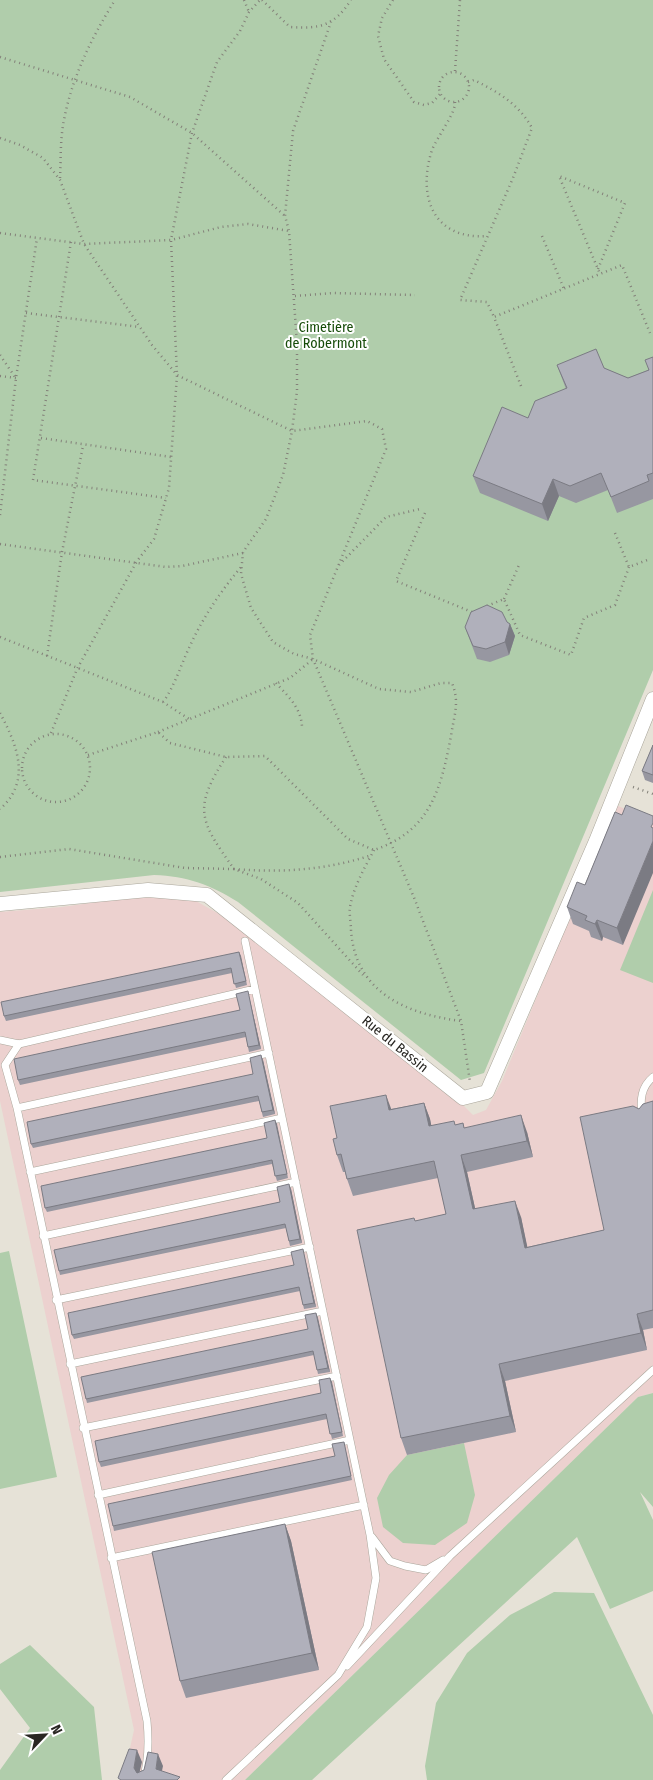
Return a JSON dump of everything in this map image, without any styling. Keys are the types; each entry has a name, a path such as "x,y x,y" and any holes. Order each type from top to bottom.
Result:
{"street":[{"path":"472,1095 487,1092 620,782 653,699"},
{"name":"Rue du Bassin","path":"0,904 148,890 207,895 463,1098 472,1095"}],"lane":[{"path":"245,941 364,1505 376,1578 367,1627 338,1675"},
{"path":"0,1040 19,1044 255,989"},
{"path":"19,1044 2,1064 17,1108 56,1300 147,1722 149,1742 147,1767 143,1780"},
{"path":"17,1108 268,1053"},
{"path":"644,1122 640,1099 648,1081 653,1076"},
{"path":"30,1172 282,1118"},
{"path":"43,1236 296,1182"},
{"path":"56,1300 310,1247"},
{"path":"70,1364 323,1311"},
{"path":"226,1780 338,1675 450,1556 653,1370"},
{"path":"84,1428 337,1376"},
{"path":"98,1496 350,1440"},
{"path":"111,1558 364,1505"},
{"path":"370,1535 390,1561 406,1566 426,1570 450,1556"}],"path":[{"path":"60,180 64,121 75,81 90,40 115,0"},
{"path":"244,0 249,12"},
{"path":"51,733 77,669 137,561 154,538 166,498 178,375 171,240 192,133 217,62 240,31 249,12 261,0 290,28 312,29 331,22 343,12 351,0"},
{"path":"393,0 382,18 378,36 384,59 414,102 424,105 432,103 440,94"},
{"path":"455,71 460,0"},
{"path":"158,732 170,743 226,757 265,756 348,839 374,850 391,845 415,827 433,802 445,764 458,696 452,683 441,683 411,692 379,688 313,659 294,654 273,642 251,608 241,574 243,552 266,519 283,475 292,431 297,391 294,296 289,231 285,216 293,131 331,22"},
{"path":"0,57 130,97 192,133 285,216"},
{"path":"455,71 463,74 468,82 469,91 466,96 455,102 444,98 440,94 439,83 446,74 455,71"},
{"path":"468,82 474,80 495,90 524,112 532,128 460,300 487,302 521,386"},
{"path":"455,102 456,107 444,124 432,150 427,176 428,200 436,219 450,229 469,238 488,236"},
{"path":"0,138 20,145 43,158 60,180 84,244 140,327 178,375 292,431 367,421 382,429 386,449 310,635 313,659 415,900 461,1022 472,1095"},
{"path":"598,269 625,203 560,176 600,274"},
{"path":"0,233 84,244 171,240 221,227 248,224 289,231"},
{"path":"542,236 564,289"},
{"path":"0,515 16,378 38,238"},
{"path":"71,242 33,480 166,498"},
{"path":"494,317 622,265 650,333"},
{"path":"294,296 333,294 416,295"},
{"path":"26,313 140,327"},
{"path":"0,355 16,378"},
{"path":"0,376 16,378"},
{"path":"40,438 83,446 171,457"},
{"path":"47,656 62,552 83,446"},
{"path":"0,476 5,477"},
{"path":"338,566 386,517 420,509"},
{"path":"425,513 396,581 472,613 504,599 519,565"},
{"path":"504,599 520,635 570,654 584,618 615,605 629,567 615,533"},
{"path":"0,544 137,561 148,565 182,566 243,552"},
{"path":"629,567 650,559"},
{"path":"163,702 169,695 190,644 218,594 242,566"},
{"path":"0,637 163,702 189,720"},
{"path":"88,755 158,732 290,678 313,659"},
{"path":"276,683 291,698 302,718 302,728"},
{"path":"0,714 15,740 20,772 33,796 50,804 73,799 89,779 88,755 73,737 51,733 29,744 20,772 11,800 0,809"},
{"path":"226,757 204,795 204,818 213,839 234,869 270,872 305,870 372,855"},
{"path":"620,782 653,794"},
{"path":"374,850 350,907 352,949 363,975 398,1004 429,1017 461,1022"}],"shaded area":[{"path":"616,805 653,821 653,1393 638,1397 245,1780 123,1780 134,1730 0,1101 0,912 62,907 147,895 196,901 228,919 457,1099 473,1115 486,1110 502,1081"}],"green space":[{"name":"Cimetière de Robermont","path":"0,0 653,0 653,670 484,1073 461,1080 238,902 198,882 177,877 154,875 0,892"},
{"path":"653,890 653,983 620,970"},
{"path":"9,1251 57,1477 0,1489 0,1253"},
{"path":"653,1393 653,1507 640,1492 653,1520 653,1591 610,1609 577,1537 312,1780 245,1780 638,1397"},
{"path":"464,1443 475,1495 467,1523 435,1545 403,1543 383,1527 377,1498 389,1475 407,1455"},
{"path":"554,1592 594,1593 653,1715 653,1780 427,1780 425,1766 436,1703 467,1653 510,1615"},
{"path":"30,1645 94,1707 102,1780 0,1780 0,1770 30,1728 0,1689 0,1664"}],"building":[{"path":"596,349 604,368 628,378 649,370 645,360 653,357 653,473 647,475 649,481 611,497 601,473 570,486 553,479 542,504 473,476 502,407 528,418 535,401 567,388 557,365"},
{"path":"487,605 502,612 510,624 505,642 486,649 473,646 465,627 471,612"},
{"path":"653,745 653,775 642,771"},
{"path":"626,805 653,816 651,827 653,828 653,841 617,928 597,920 595,924 585,920 587,916 567,907 577,882 585,885 615,812 622,815"},
{"path":"239,952 246,981 234,984 231,968 4,1016 1,1002"},
{"path":"248,991 259,1045 248,1047 245,1032 18,1080 14,1059 240,1010 236,994"},
{"path":"261,1055 273,1110 262,1112 258,1096 31,1144 27,1122 253,1074 250,1058"},
{"path":"386,1095 389,1110 424,1103 429,1126 454,1121 455,1125 463,1123 464,1128 521,1115 527,1141 461,1155 473,1209 515,1201 525,1248 604,1230 580,1117 633,1106 639,1109 643,1104 653,1101 653,1310 637,1314 641,1333 499,1364 510,1416 401,1438 357,1230 414,1218 415,1221 446,1214 434,1161 347,1179 341,1154 337,1155 333,1139 337,1138 330,1106"},
{"path":"275,1120 287,1174 275,1176 272,1160 45,1208 41,1186 267,1138 264,1123"},
{"path":"289,1184 300,1239 289,1241 285,1224 59,1271 54,1250 280,1202 277,1187"},
{"path":"303,1249 314,1303 303,1305 299,1287 72,1335 68,1313 294,1265 291,1252"},
{"path":"316,1313 328,1368 317,1370 313,1351 86,1399 81,1377 308,1329 305,1315"},
{"path":"330,1378 342,1432 330,1434 326,1414 99,1462 95,1441 321,1393 319,1380"},
{"path":"344,1442 351,1476 113,1526 108,1504 335,1456 332,1444"},
{"path":"285,1524 312,1653 180,1681 152,1552"},
{"path":"129,1749 137,1750 134,1768 137,1773 144,1770 148,1752 158,1754 156,1769 180,1777 177,1780 121,1780 118,1778"}]}
